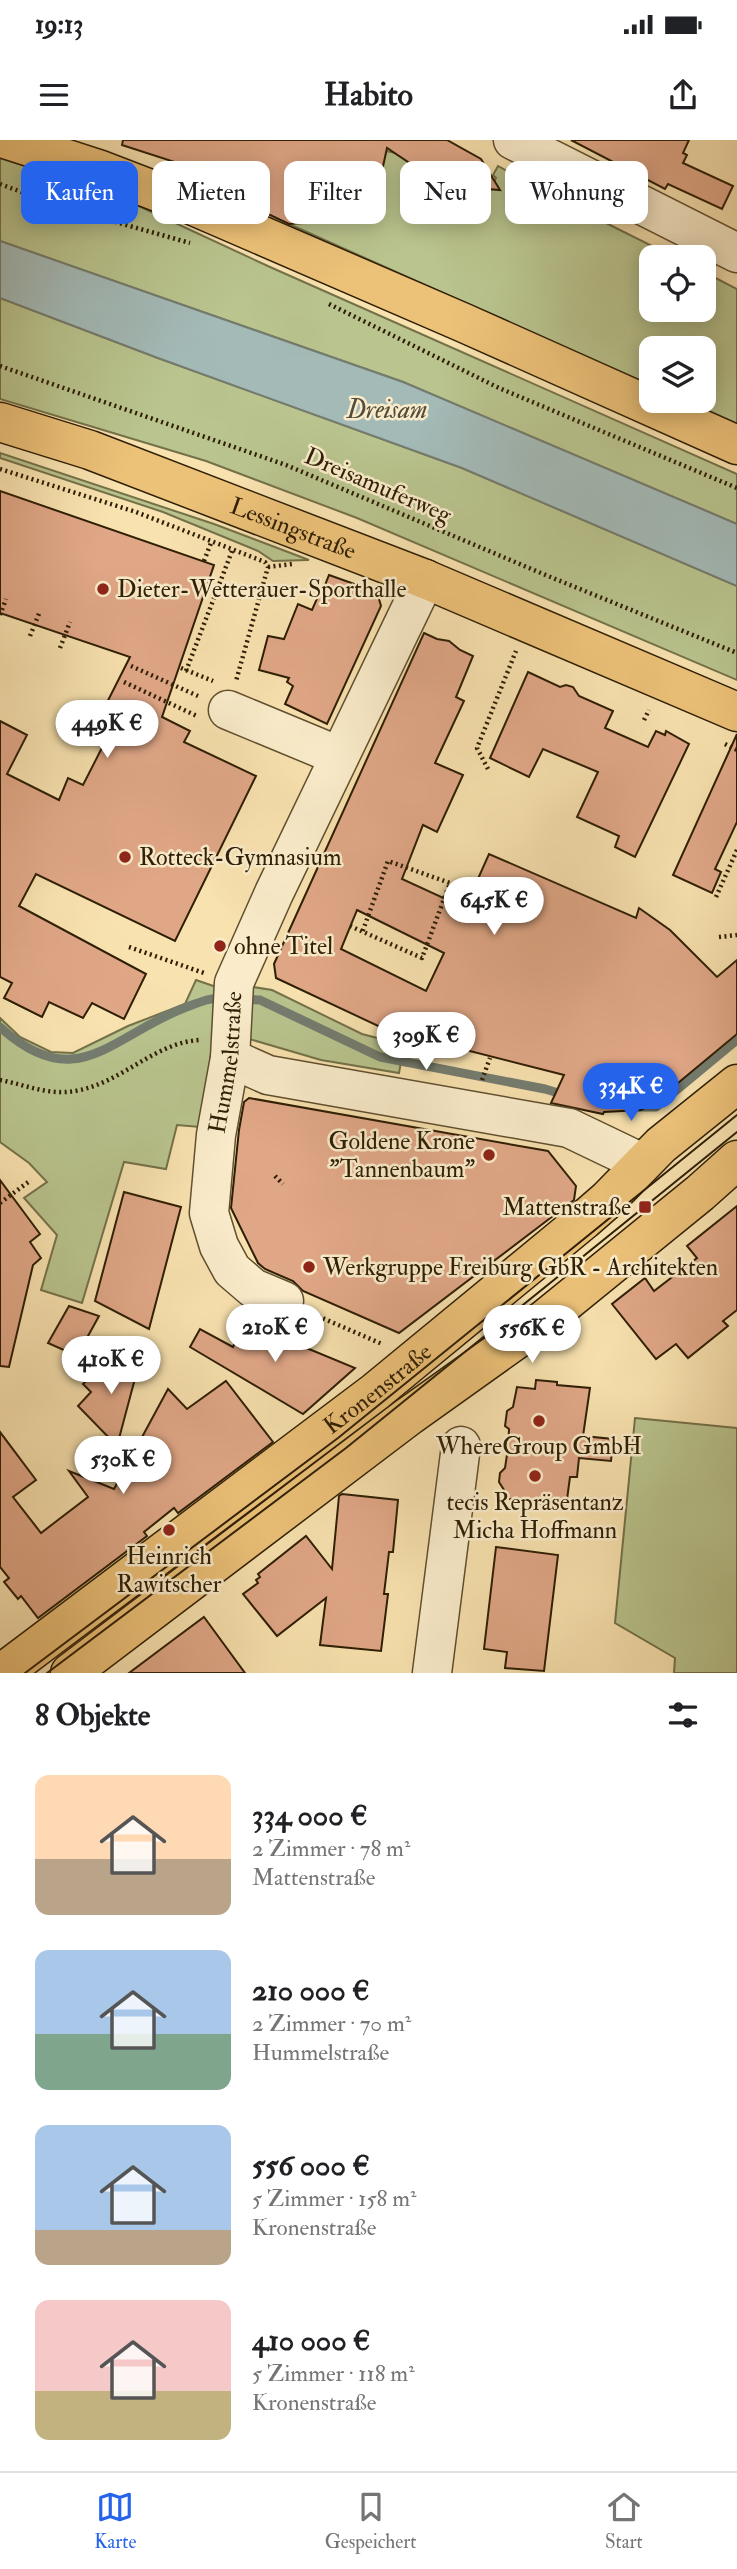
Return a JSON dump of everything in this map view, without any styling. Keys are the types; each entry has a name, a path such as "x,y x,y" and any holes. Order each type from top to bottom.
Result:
{"main road":[{"path":"8,140 98,169 189,204 464,323 737,446"},
{"name":"Lessingstraße","path":"0,422 90,450 425,579 737,712"},
{"name":"Kronenstraße","path":"5,1663 310,1441 423,1352 599,1207 661,1145 737,1084"},
{"name":"Kronenstraße","path":"70,1673 409,1416 545,1319 737,1160"}],"street":[{"path":"513,140 737,253"},
{"name":"Hummelstraße","path":"284,1301 253,1287 232,1270 219,1246 209,1213 216,1135 230,1054 234,994 274,893 425,579"},
{"path":"230,699 339,756"},
{"path":"230,1054 268,1075 569,1128 642,1163"},
{"path":"432,1673 461,1446"}],"path":[{"path":"0,184 59,206 198,246"},
{"path":"328,303 499,388 737,488"},
{"name":"Dreisamuferweg","path":"0,366 286,465 737,653"},
{"path":"0,469 136,512 265,562 268,567 230,699 205,720 124,682"},
{"path":"204,561 211,543"},
{"path":"230,699 184,669 232,551"},
{"path":"0,615 6,599"},
{"path":"30,636 40,611"},
{"path":"60,648 70,622"},
{"path":"488,769 477,748 517,650"},
{"path":"131,666 230,699"},
{"path":"644,720 649,709"},
{"path":"716,897 737,850"},
{"path":"350,926 362,933 422,958 450,883 388,861 362,933"},
{"path":"719,937 737,935"},
{"path":"129,947 234,994"},
{"path":"0,1080 30,1089 79,1091 105,1081 184,1041 214,1041 230,1054"},
{"path":"485,1069 490,1058"},
{"path":"275,1176 283,1184"},
{"path":"0,1203 31,1180"},
{"path":"284,1301 384,1345 412,1340 423,1352"}],"green space":[{"path":"386,151 414,161 400,161 400,224 491,224 491,187 498,166 505,170 505,224 608,224 650,245 639,245 639,322 716,322 716,278 737,289 737,424 712,413 716,413 716,336 639,336 639,381 289,224 386,224 386,161 373,161"},
{"path":"0,158 21,165 21,224 138,224 138,206 152,212 152,224 177,224 737,474 737,524 403,382 0,241"},
{"path":"0,298 462,468 737,586 737,680 357,518 206,461 0,399"},
{"path":"0,453 214,524 309,560 273,561 258,551 163,512 0,458"},
{"path":"196,980 222,989 200,1127 177,1125 166,1169 124,1162 82,1303 41,1290 57,1235 24,1198 47,1182 29,1163 0,1142 0,1018 20,1037 51,1052 73,1053 128,1026 185,1004"},
{"path":"247,986 272,990 362,1034 404,1045 399,1073 321,1060 246,1038"},
{"path":"635,1418 737,1428 737,1673 674,1673 675,1658 615,1623"}],"water":[{"name":"Dreisam","path":"0,241 403,382 737,524 737,586 462,468 0,298"}],"building":[{"path":"123,140 447,140 482,161 406,161 387,148 384,161 284,161 284,222 270,215 270,161 172,161 122,145"},
{"path":"571,140 689,140 683,153 687,155 683,163 733,186 722,209 668,184 665,189 648,180 648,161 611,161"},
{"path":"491,175 500,190 491,189"},
{"path":"0,491 214,565 162,717 190,731 184,742 256,776 175,941 36,874 19,906 146,974 124,1019 92,1003 83,1018 49,1002 42,1017 4,998 12,983 0,977 0,721 27,735 7,774 59,800 68,778 83,785 108,736 94,728 130,657 0,613"},
{"path":"329,575 377,592 381,606 327,724 285,704 293,686 287,682 289,678 259,670 268,636 284,639 298,604 312,610"},
{"path":"424,633 449,641 473,656 456,697 464,701 435,763 463,775 437,832 423,825 402,879 465,908 489,854 636,918 639,908 670,930 717,977 737,960 737,1034 654,1103 641,1110 603,1114 551,1103 564,1075 407,1035 406,1039 276,978 274,964","holes":["357,910 444,953 426,991 341,949"]},
{"path":"528,672 560,687 573,687 579,696 613,711 605,728 648,747 656,731 665,735 666,731 689,744 635,857 615,847 619,836 577,817 598,772 543,749 529,777 490,758"},
{"path":"737,734 737,822 715,869 721,872 712,893 673,875"},
{"path":"249,1098 548,1151 576,1186 574,1200 399,1333 303,1291 293,1281 265,1269 258,1263 231,1208 239,1130 244,1102"},
{"path":"0,1180 40,1234 30,1242 41,1258 33,1265 9,1367 0,1366"},
{"path":"124,1192 181,1207 149,1329 95,1301"},
{"path":"737,1206 737,1310 723,1321 728,1326 688,1358 676,1344 656,1359 612,1304 645,1278 654,1291 697,1258 687,1246"},
{"path":"69,1306 99,1316 77,1356 48,1343"},
{"path":"247,1314 285,1330 280,1337 355,1368 303,1414 190,1347 200,1329 233,1347"},
{"path":"145,1341 117,1446 78,1406 91,1392 83,1384 102,1365 111,1374"},
{"path":"536,1380 590,1388 583,1436 613,1439 611,1461 579,1458 577,1477 570,1477 566,1507 502,1498 504,1490 499,1482 500,1473 505,1468 508,1448 509,1429 505,1426 507,1411 513,1407 517,1387 535,1389"},
{"path":"226,1381 273,1442 178,1513 174,1508 144,1532 147,1536 38,1618 21,1596 18,1599 4,1582 9,1578 0,1567 0,1432 36,1480 13,1497 41,1533 88,1497 69,1471 114,1489 168,1389 187,1409"},
{"path":"342,1494 398,1500 393,1552 389,1552 384,1594 388,1594 381,1651 320,1645 326,1598 277,1636 243,1594 258,1583 258,1574 306,1536 332,1569 339,1496"},
{"path":"496,1547 558,1555 544,1671 505,1668 507,1652 484,1649"},
{"path":"204,1617 245,1673 129,1673 173,1640"}],"waterway":[{"path":"0,1027 27,1047 50,1057 72,1059 113,1045 184,1008 209,999 225,998"},
{"path":"243,999 260,1000 380,1057 565,1095"},
{"path":"637,1107 656,1107 737,1040"}],"tram line":[{"path":"25,1673 338,1438 737,1115"},
{"path":"47,1673 346,1448 737,1132"}],"place":[{"name":"Dieter-Wetterauer-Sporthalle","path":"103,589"},
{"name":"Rotteck-Gymnasium","path":"125,857"},
{"name":"ohne Titel","path":"220,946"},
{"name":"Goldene Krone \"Tannenbaum\"","path":"489,1155"},
{"name":"Mattenstraße","path":"645,1207"},
{"name":"Werkgruppe Freiburg GbR - Architekten","path":"309,1267"},
{"name":"WhereGroup GmbH","path":"539,1421"},
{"name":"tecis Repräsentanz Micha Hoffmann","path":"535,1476"},
{"name":"Heinrich Rawitscher","path":"169,1530"}]}
